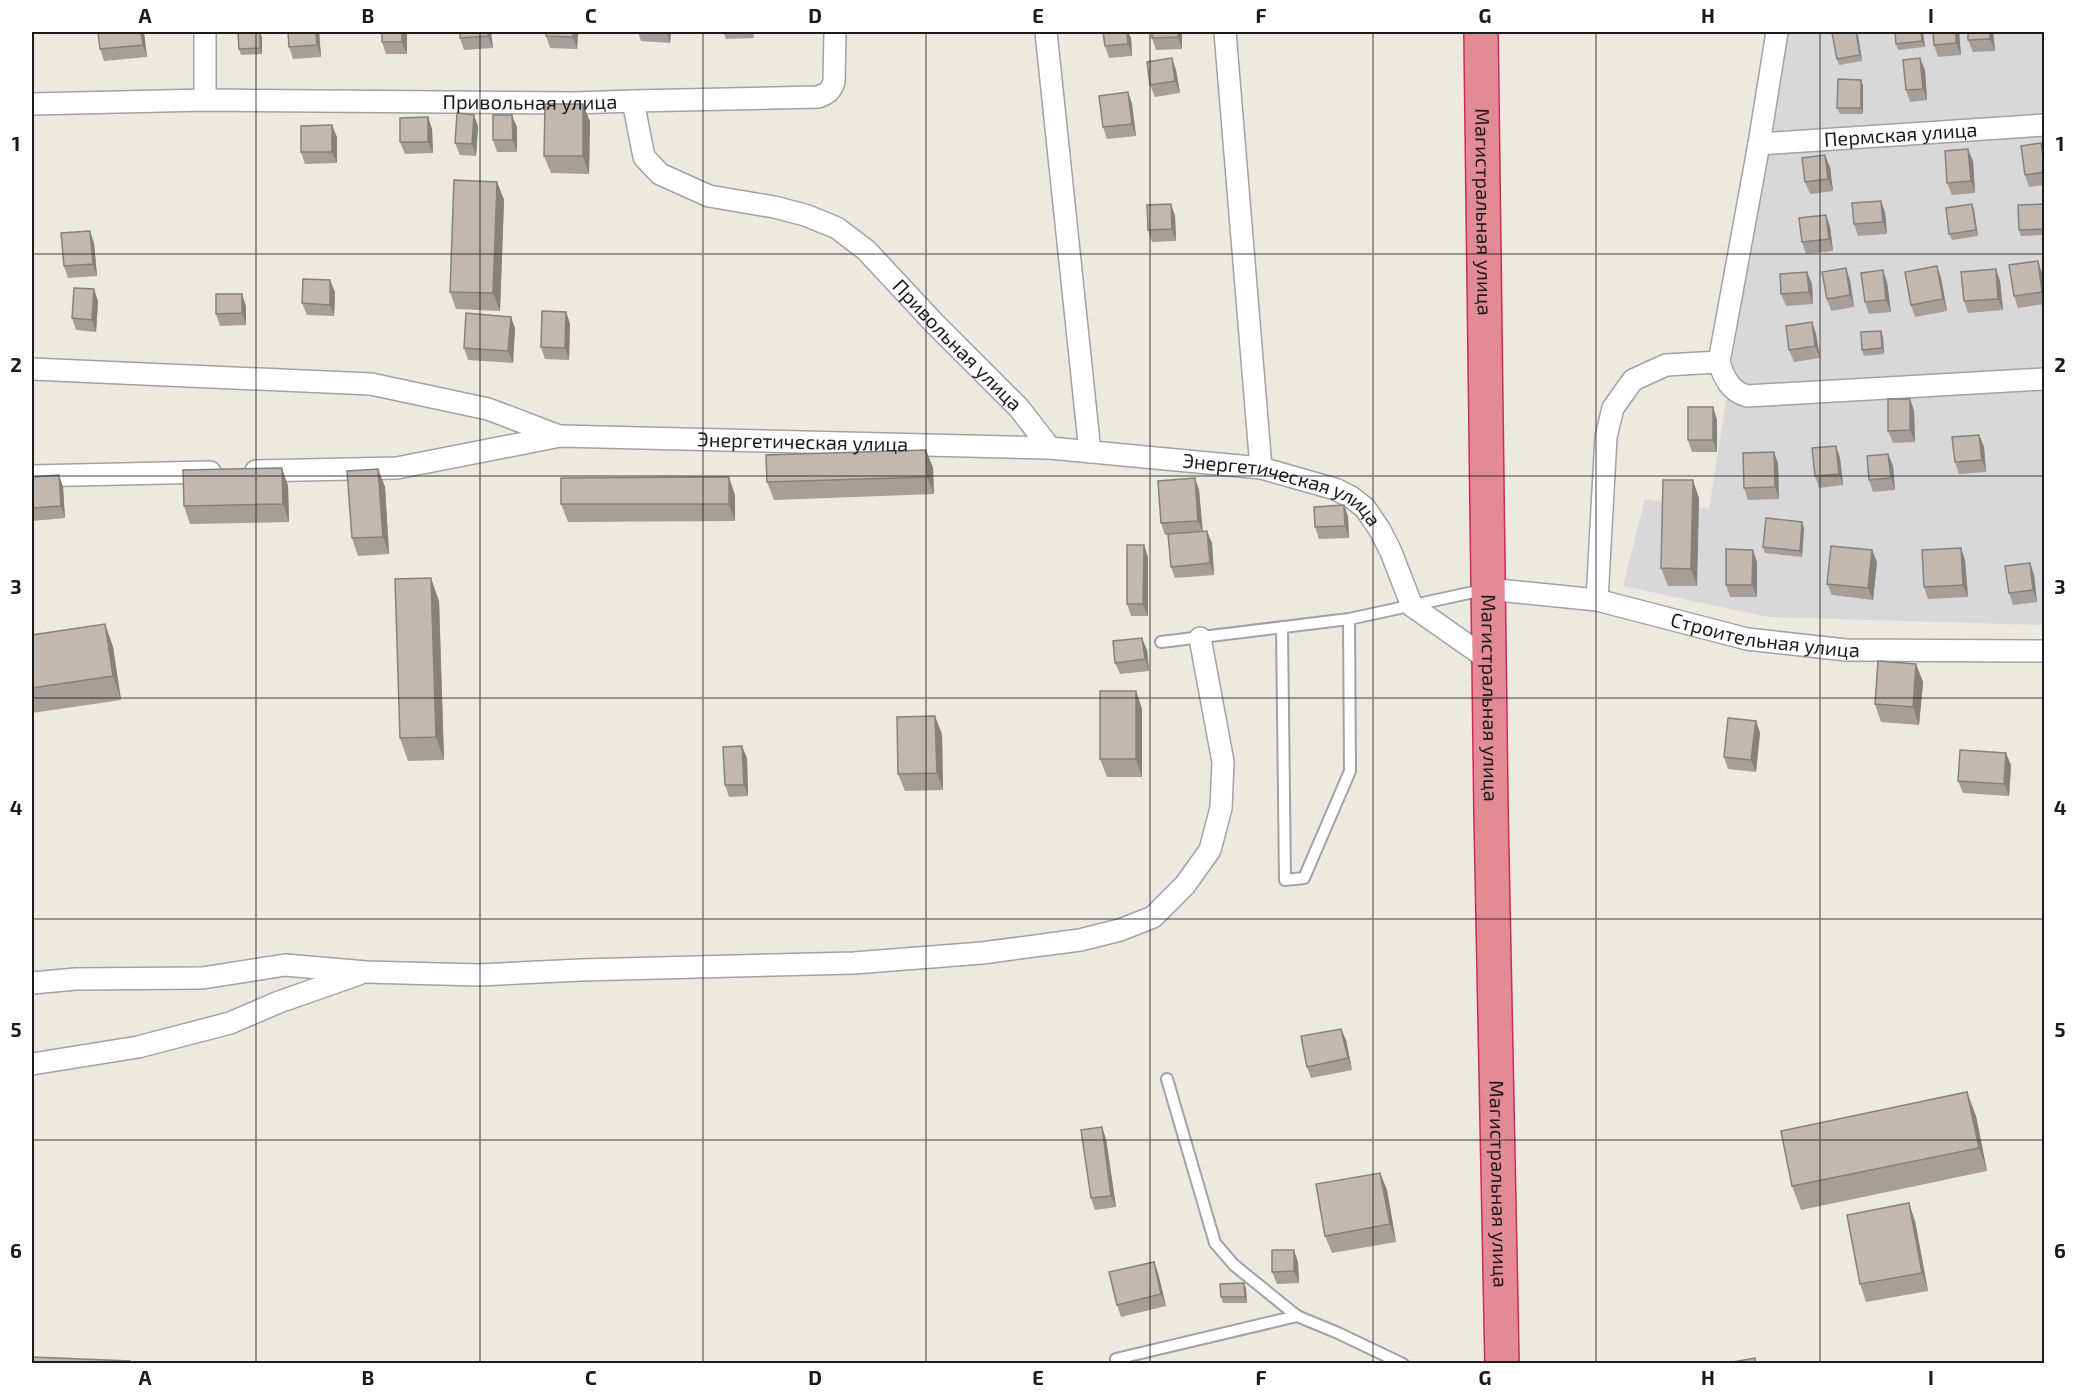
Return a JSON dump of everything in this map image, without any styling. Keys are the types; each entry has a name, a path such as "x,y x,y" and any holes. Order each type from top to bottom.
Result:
{"highway":[{"name":"Магистральная улица","path":"1481,32 1489,660 1502,1364"}],"street":[{"path":"205,32 205,100"},
{"path":"633,101 825,94 834,82 835,32"},
{"path":"1046,32 1090,452"},
{"path":"1225,32 1262,468"},
{"path":"1777,32 1719,362 1722,373 1729,384 1737,393 1747,396 2044,379"},
{"name":"Привольная улица","path":"32,104 205,100 562,103 633,101 644,157 660,174 709,196 774,207 806,215 837,228 866,250 935,324 1019,408 1050,448"},
{"name":"Пермская улица","path":"1759,144 2044,125"},
{"path":"1597,600 1606,437 1613,408 1633,380 1666,365 1719,362"},
{"path":"32,369 371,384 488,409 560,436"},
{"name":"Энергетическая улица","path":"32,476 397,468 560,436 1050,448 1262,468 1335,489 1351,497 1365,508 1380,530 1412,606"},
{"name":"Строительная улица","path":"1488,589 1597,600 1747,639 1846,650 2044,651"},
{"path":"1412,606 1489,660"},
{"path":"32,983 76,979 202,978 285,965 366,972 479,975 649,967 854,963 982,954 1080,940 1120,930 1153,917 1185,885 1210,850 1221,808 1223,762 1200,638"},
{"path":"32,1064 138,1047 230,1023 279,1002 366,972"}],"lane":[{"path":"1161,642 1349,619 1488,589"},
{"path":"1282,627 1285,880 1304,878 1350,771 1349,619"},
{"path":"1167,1079 1215,1243 1234,1265 1297,1316 1403,1364"},
{"path":"1116,1359 1297,1316"}],"shaded area":[{"path":"1784,32 2044,32 2044,625 1768,617 1623,586 1645,499 1709,509"}],"building":[{"path":"98,32 141,32 143,45 100,49"},
{"path":"238,32 260,32 260,48 239,49"},
{"path":"288,32 316,32 317,45 289,47"},
{"path":"382,32 402,32 402,42 382,42"},
{"path":"460,32 488,32 488,36 460,38"},
{"path":"546,32 573,32 573,37 546,36"},
{"path":"1103,32 1127,32 1128,44 1105,46"},
{"path":"1152,32 1178,32 1178,37 1152,38"},
{"path":"1856,32 1860,55 1837,59 1832,33"},
{"path":"1895,32 1921,32 1922,41 1896,44"},
{"path":"1933,32 1956,32 1956,43 1934,45"},
{"path":"1968,32 1990,32 1990,39 1968,40"},
{"path":"1172,58 1175,81 1150,85 1147,62"},
{"path":"1920,58 1923,89 1906,90 1903,60"},
{"path":"1838,79 1861,80 1861,108 1837,108"},
{"path":"1128,92 1132,124 1103,127 1099,96"},
{"path":"545,104 583,104 583,156 544,156"},
{"path":"457,113 474,115 472,144 455,143"},
{"path":"493,115 512,115 513,140 493,140"},
{"path":"428,117 428,142 400,142 400,118"},
{"path":"332,125 332,152 301,152 301,126"},
{"path":"2041,143 2044,172 2025,175 2021,146"},
{"path":"1968,149 1971,181 1947,183 1945,151"},
{"path":"1825,155 1828,179 1805,182 1802,158"},
{"path":"454,180 497,182 493,293 450,292"},
{"path":"1881,201 1883,222 1854,224 1852,203"},
{"path":"1171,204 1172,229 1148,230 1147,205"},
{"path":"1972,204 1976,230 1949,234 1946,208"},
{"path":"2044,204 2044,229 2019,230 2018,205"},
{"path":"1826,215 1829,239 1802,242 1799,218"},
{"path":"90,231 93,264 64,266 61,233"},
{"path":"2038,261 2042,292 2014,296 2009,265"},
{"path":"1937,266 1943,299 1911,305 1905,272"},
{"path":"1846,268 1850,295 1827,299 1822,272"},
{"path":"1996,269 1998,299 1964,301 1961,272"},
{"path":"1883,270 1886,300 1865,302 1861,273"},
{"path":"1807,272 1809,292 1781,294 1780,274"},
{"path":"303,279 330,280 330,305 302,303"},
{"path":"74,288 94,289 92,320 72,318"},
{"path":"216,294 242,294 242,313 216,314"},
{"path":"542,311 566,312 565,348 541,347"},
{"path":"466,313 511,317 508,351 464,348"},
{"path":"1812,322 1815,346 1789,350 1786,326"},
{"path":"1881,331 1882,348 1862,350 1861,332"},
{"path":"1888,399 1910,399 1910,430 1888,431"},
{"path":"1688,407 1713,407 1713,440 1688,440"},
{"path":"1979,435 1982,460 1955,462 1952,437"},
{"path":"1836,446 1839,474 1815,476 1812,448"},
{"path":"926,450 927,477 767,482 766,455"},
{"path":"1774,452 1775,487 1744,488 1743,453"},
{"path":"1888,454 1891,478 1869,480 1867,456"},
{"path":"282,468 283,504 184,506 183,470"},
{"path":"378,469 383,537 352,538 347,471"},
{"path":"59,475 61,506 32,508 32,477"},
{"path":"729,477 729,504 561,504 561,478"},
{"path":"1195,478 1198,521 1161,523 1158,481"},
{"path":"1663,480 1693,480 1691,569 1661,568"},
{"path":"1344,505 1345,526 1315,527 1314,507"},
{"path":"1766,518 1802,522 1800,551 1763,547"},
{"path":"1207,531 1210,563 1171,567 1168,534"},
{"path":"1127,545 1144,545 1143,604 1127,604"},
{"path":"1831,546 1872,550 1868,588 1827,584"},
{"path":"1961,548 1963,585 1924,587 1922,550"},
{"path":"1726,549 1753,550 1752,585 1726,585"},
{"path":"2030,563 2033,590 2009,593 2005,566"},
{"path":"431,578 436,737 400,738 395,579"},
{"path":"105,624 113,676 32,688 32,635"},
{"path":"1142,638 1145,659 1115,663 1113,641"},
{"path":"1878,661 1916,664 1913,707 1875,704"},
{"path":"1100,691 1136,691 1136,759 1100,759"},
{"path":"935,716 937,773 898,774 897,717"},
{"path":"1728,718 1756,721 1751,760 1724,757"},
{"path":"742,746 744,785 725,785 723,747"},
{"path":"1960,750 2006,753 2004,784 1958,781"},
{"path":"1341,1029 1348,1058 1307,1067 1301,1036"},
{"path":"1967,1092 1979,1148 1792,1186 1781,1131"},
{"path":"1102,1127 1111,1196 1091,1198 1081,1130"},
{"path":"1380,1173 1390,1224 1325,1236 1316,1184"},
{"path":"1909,1203 1922,1273 1860,1284 1847,1215"},
{"path":"1272,1250 1294,1250 1294,1271 1272,1272"},
{"path":"1154,1262 1161,1294 1117,1305 1109,1272"},
{"path":"1244,1283 1245,1297 1221,1297 1220,1284"},
{"path":"32,1357 130,1361 130,1364 32,1364"},
{"path":"1755,1358 1756,1364 1721,1364"}]}
